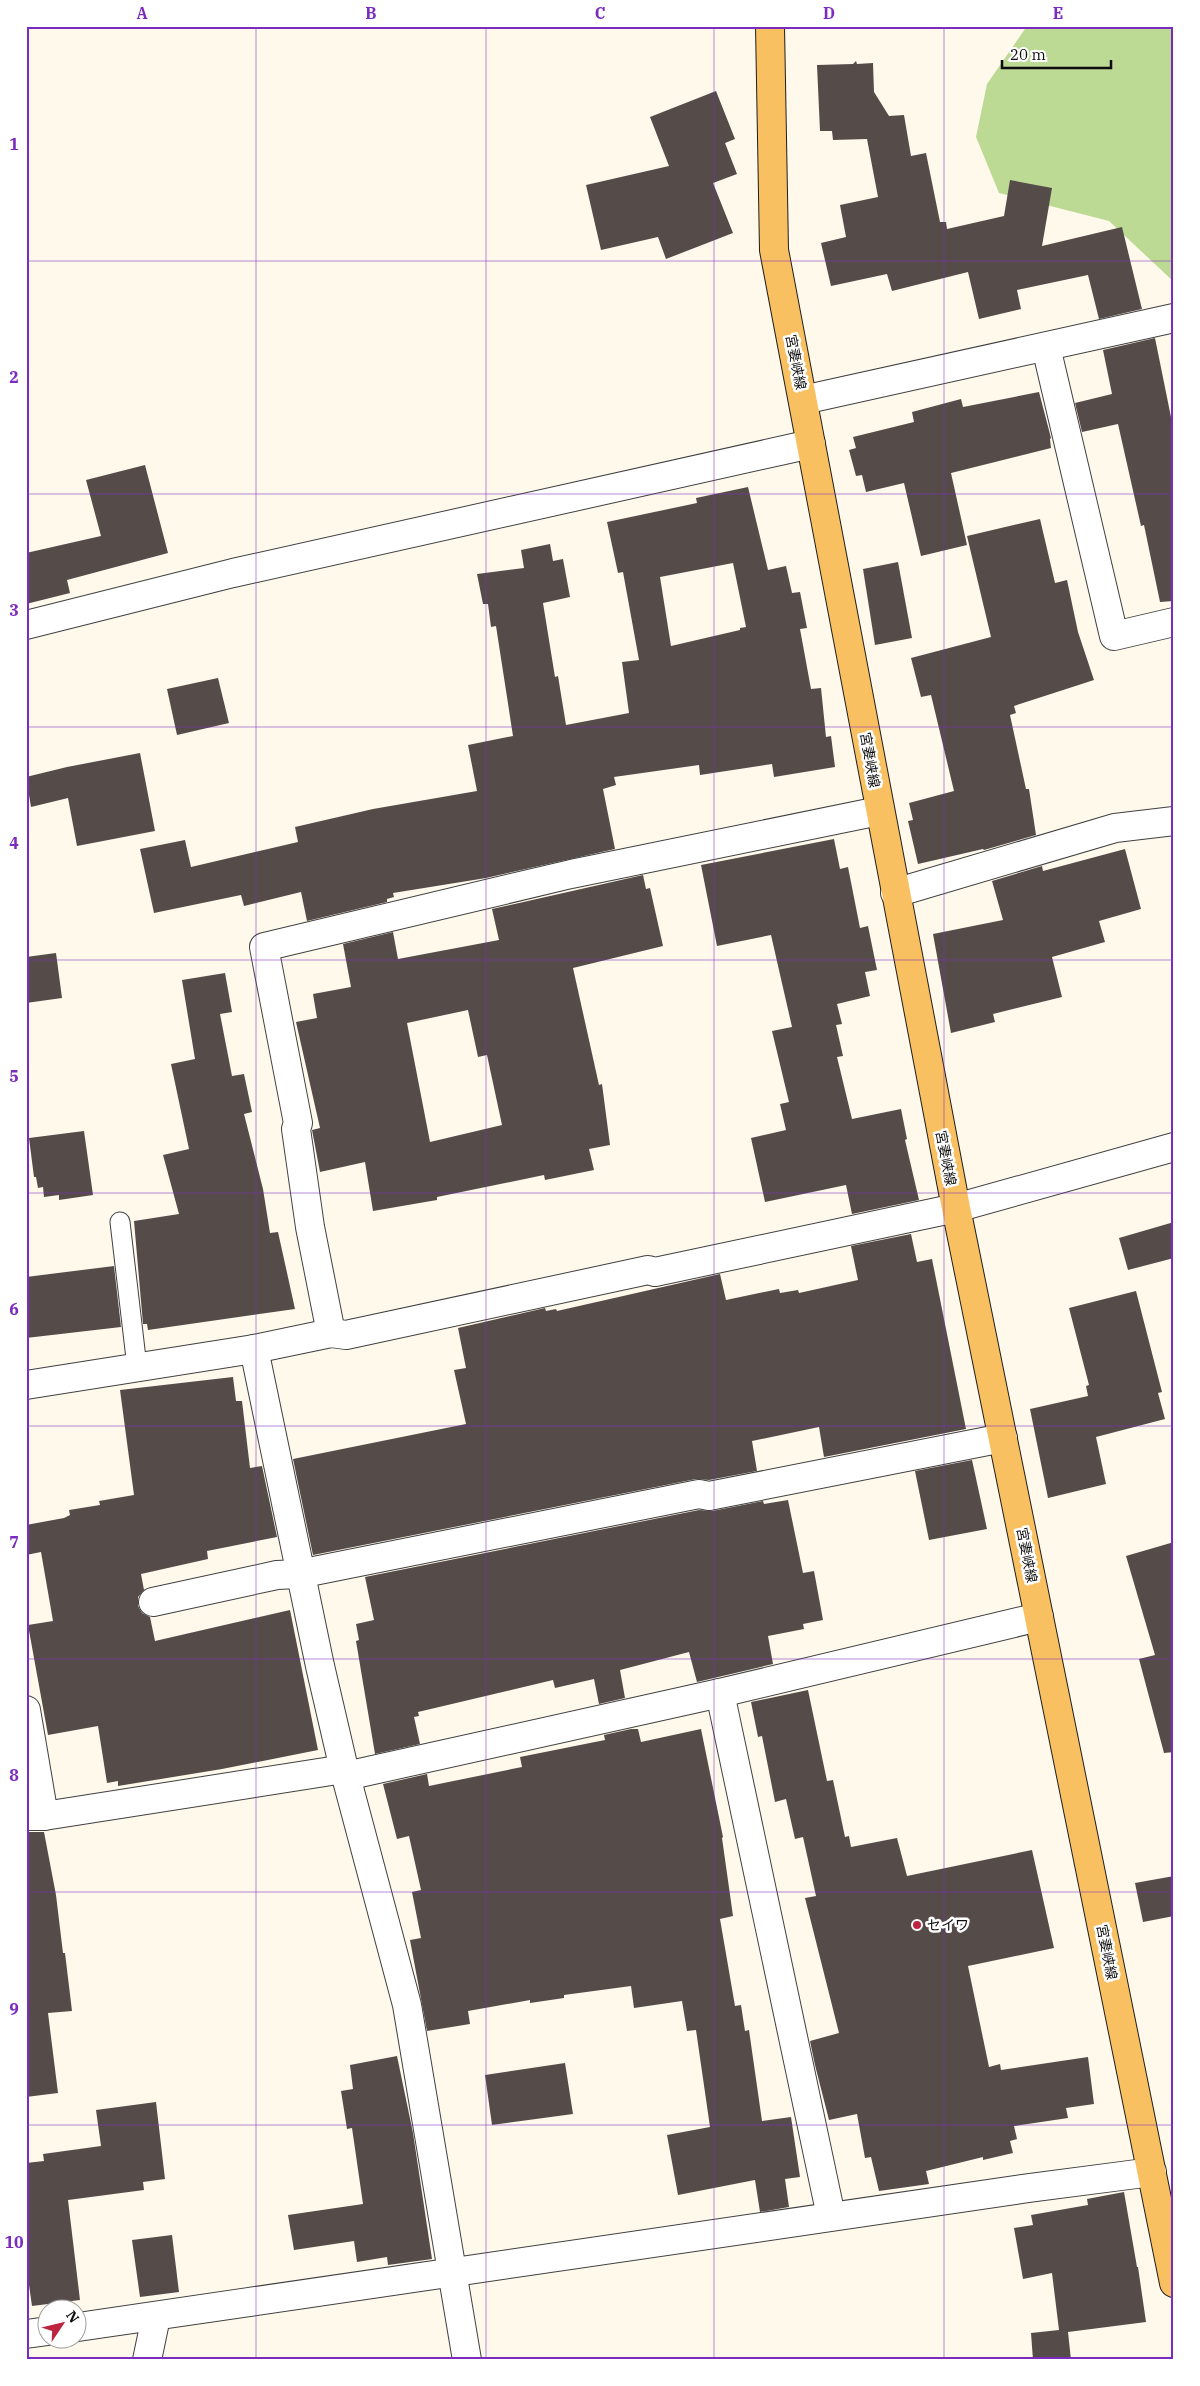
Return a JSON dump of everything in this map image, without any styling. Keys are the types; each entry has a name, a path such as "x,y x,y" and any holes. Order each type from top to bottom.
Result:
{"main road":[{"name":"宮妻峡線","path":"770,26 774,250 812,444 879,811 956,1208 1174,2283"}],"street":[{"path":"803,400 1174,318"},
{"path":"1046,347 1114,636 1174,622"},
{"path":"26,625 233,573 812,444"},
{"path":"331,1333 310,1226 296,1129 298,1123 264,947 571,874 879,811"},
{"path":"895,893 1115,828 1174,822"},
{"path":"26,1385 254,1349 331,1333 346,1335 648,1270 656,1272 956,1208 1174,1147"},
{"path":"254,1349 299,1574 345,1773 408,2005 454,2272 467,2360"},
{"path":"153,1602 277,1575 299,1574 699,1494 709,1496 1003,1438"},
{"path":"26,1710 35,1816 345,1773 720,1693 1039,1617"},
{"path":"720,1693 831,2216"},
{"path":"88,2326 831,2216 1152,2172"},
{"path":"147,2360 156,2317"}],"lane":[{"path":"120,1222 137,1367"}],"green space":[{"path":"1027,26 1174,26 1174,282 1109,221 999,193 976,137 987,84"}],"building":[{"path":"856,61 857,64 873,63 874,92 889,116 904,115 911,156 926,153 940,222 946,222 947,229 1004,216 1010,180 1052,188 1042,246 1122,227 1142,309 1099,319 1088,275 1017,290 1021,309 979,319 968,272 892,291 887,274 831,286 821,243 846,237 840,205 878,197 867,139 833,140 832,131 820,131 817,65 853,64"},
{"path":"716,91 735,139 725,143 737,174 713,183 733,233 666,259 658,237 601,250 586,185 669,166 650,117"},
{"path":"1155,338 1174,432 1174,601 1160,602 1144,525 1141,526 1118,424 1082,432 1075,403 1112,394 1103,350"},
{"path":"1039,392 1051,438 1051,448 951,473 967,545 921,556 904,483 866,492 862,475 856,476 849,450 856,448 853,437 914,422 912,412 961,399 963,407"},
{"path":"145,465 168,553 67,580 70,593 26,604 26,553 101,536 86,480"},
{"path":"748,487 768,570 786,566 792,593 800,592 807,628 800,629 811,689 821,688 826,737 831,736 835,767 774,777 772,764 700,775 699,765 614,777 616,785 603,789 615,849 486,878 393,893 394,897 387,899 387,902 307,921 301,892 244,906 241,895 154,913 140,849 185,840 191,867 298,842 295,827 373,809 477,791 468,745 513,736 496,626 491,627 488,604 483,604 477,574 524,568 521,550 550,544 553,561 563,559 570,597 543,603 555,677 558,676 566,725 629,713 622,662 639,660 623,572 618,573 607,522 697,503 696,498","holes":["733,563 746,627 671,646 660,577"]},
{"path":"1040,519 1055,583 1067,580 1078,632 1094,680 1014,706 1016,713 1010,715 1026,789 1029,789 1036,835 984,850 918,864 908,821 913,820 909,803 954,791 931,695 921,697 911,658 991,637 967,536"},
{"path":"898,562 912,638 875,645 863,569"},
{"path":"218,678 229,723 177,735 167,689"},
{"path":"140,753 155,831 77,846 68,798 31,807 26,777"},
{"path":"834,839 840,869 848,867 860,928 868,926 877,970 865,972 870,996 837,1004 842,1024 836,1025 843,1056 837,1057 852,1119 901,1109 907,1139 905,1140 919,1200 852,1214 846,1185 765,1202 751,1138 786,1130 780,1104 789,1102 772,1031 792,1027 771,935 717,946 701,865"},
{"path":"1125,849 1141,909 1099,921 1105,942 1052,957 1062,997 993,1014 995,1022 951,1033 933,934 1003,920 992,881 1042,866 1043,871"},
{"path":"643,875 646,889 650,888 663,946 573,968 599,1085 602,1084 610,1145 589,1149 594,1170 545,1180 544,1175 437,1197 437,1200 373,1211 365,1162 320,1172 312,1130 320,1128 296,1022 317,1018 313,994 351,987 343,944 393,932 398,959 499,940 492,909","holes":["468,1010 478,1057 487,1055 502,1125 430,1142 407,1023"]},
{"path":"56,953 62,998 26,1003 26,957"},
{"path":"225,973 232,1012 220,1014 232,1076 244,1074 252,1112 244,1114 263,1189 270,1233 278,1232 295,1309 148,1330 147,1324 143,1324 134,1221 179,1214 163,1155 189,1149 171,1064 195,1059 182,980"},
{"path":"84,1131 93,1195 59,1200 59,1195 44,1197 43,1187 38,1188 36,1177 34,1177 29,1138"},
{"path":"1174,1222 1174,1258 1128,1270 1119,1238"},
{"path":"911,1234 917,1262 932,1259 966,1429 824,1457 819,1427 752,1441 757,1471 709,1480 696,1479 313,1555 293,1459 466,1424 454,1370 466,1368 458,1328 545,1308 546,1311 556,1309 557,1311 720,1274 726,1300 779,1289 780,1293 798,1290 799,1293 858,1280 851,1246"},
{"path":"114,1266 121,1327 26,1338 26,1277"},
{"path":"1136,1291 1162,1392 1158,1393 1165,1419 1096,1437 1106,1484 1048,1498 1030,1409 1088,1396 1086,1386 1089,1385 1069,1308"},
{"path":"233,1377 236,1401 242,1401 250,1468 262,1466 277,1537 207,1551 208,1559 141,1574 144,1590 138,1597 138,1606 142,1613 150,1617 155,1641 290,1610 318,1750 222,1769 118,1786 118,1781 107,1783 98,1726 48,1735 28,1625 53,1621 41,1552 26,1555 26,1525 64,1518 70,1515 69,1510 100,1505 99,1501 134,1495 120,1390"},
{"path":"972,1460 987,1529 929,1540 915,1471"},
{"path":"788,1500 803,1573 814,1571 823,1620 803,1624 804,1629 768,1636 773,1664 697,1682 689,1652 620,1670 625,1698 599,1704 594,1679 555,1688 553,1680 418,1712 419,1716 414,1717 420,1744 375,1754 356,1641 359,1640 356,1624 374,1620 365,1577 699,1510 712,1511 763,1501 764,1504"},
{"path":"1174,1542 1174,1752 1164,1753 1139,1659 1155,1655 1126,1556"},
{"path":"808,1690 827,1781 833,1780 845,1837 849,1836 851,1847 897,1838 907,1876 1032,1850 1054,1948 968,1966 989,2067 1000,2064 1001,2070 1088,2057 1094,2104 1066,2108 1068,2118 1014,2126 1017,2139 1010,2141 1013,2153 983,2160 983,2157 926,2171 929,2184 879,2191 871,2157 865,2158 857,2114 829,2120 815,2065 810,2041 839,2033 805,1898 816,1896 803,1837 795,1839 786,1799 775,1802 762,1736 758,1737 751,1702"},
{"path":"638,1729 641,1742 701,1729 723,1837 733,1916 720,1919 735,2006 741,2005 745,2031 749,2030 762,2121 791,2117 800,2177 785,2179 789,2207 760,2212 755,2180 678,2195 667,2135 710,2127 696,2030 687,2031 682,2001 634,2008 631,1986 564,1995 564,1998 530,2003 530,2000 468,2011 470,2024 427,2031 410,1940 421,1938 412,1892 421,1890 409,1836 397,1839 383,1784 427,1774 429,1786 522,1767 520,1757 605,1740 604,1735"},
{"path":"26,1832 44,1832 56,1895 72,2011 48,2013 58,2093 26,2097"},
{"path":"1174,1876 1174,1916 1143,1922 1135,1883"},
{"path":"397,2056 413,2133 432,2259 388,2265 387,2257 357,2262 354,2241 294,2250 288,2215 363,2204 352,2128 347,2129 341,2091 353,2089 350,2065"},
{"path":"565,2063 573,2114 492,2125 485,2075"},
{"path":"156,2102 165,2179 143,2182 144,2190 68,2200 80,2298 38,2298 38,2305 32,2306 26,2264 26,2163 44,2161 43,2154 101,2146 96,2110"},
{"path":"1124,2192 1146,2322 1068,2332 1071,2360 1033,2360 1031,2333 1059,2330 1052,2273 1023,2279 1014,2228 1033,2225 1031,2215 1088,2205 1087,2199"},
{"path":"172,2235 179,2292 140,2297 132,2240"}],"place":[{"name":"セイワ","path":"917,1925"}]}
